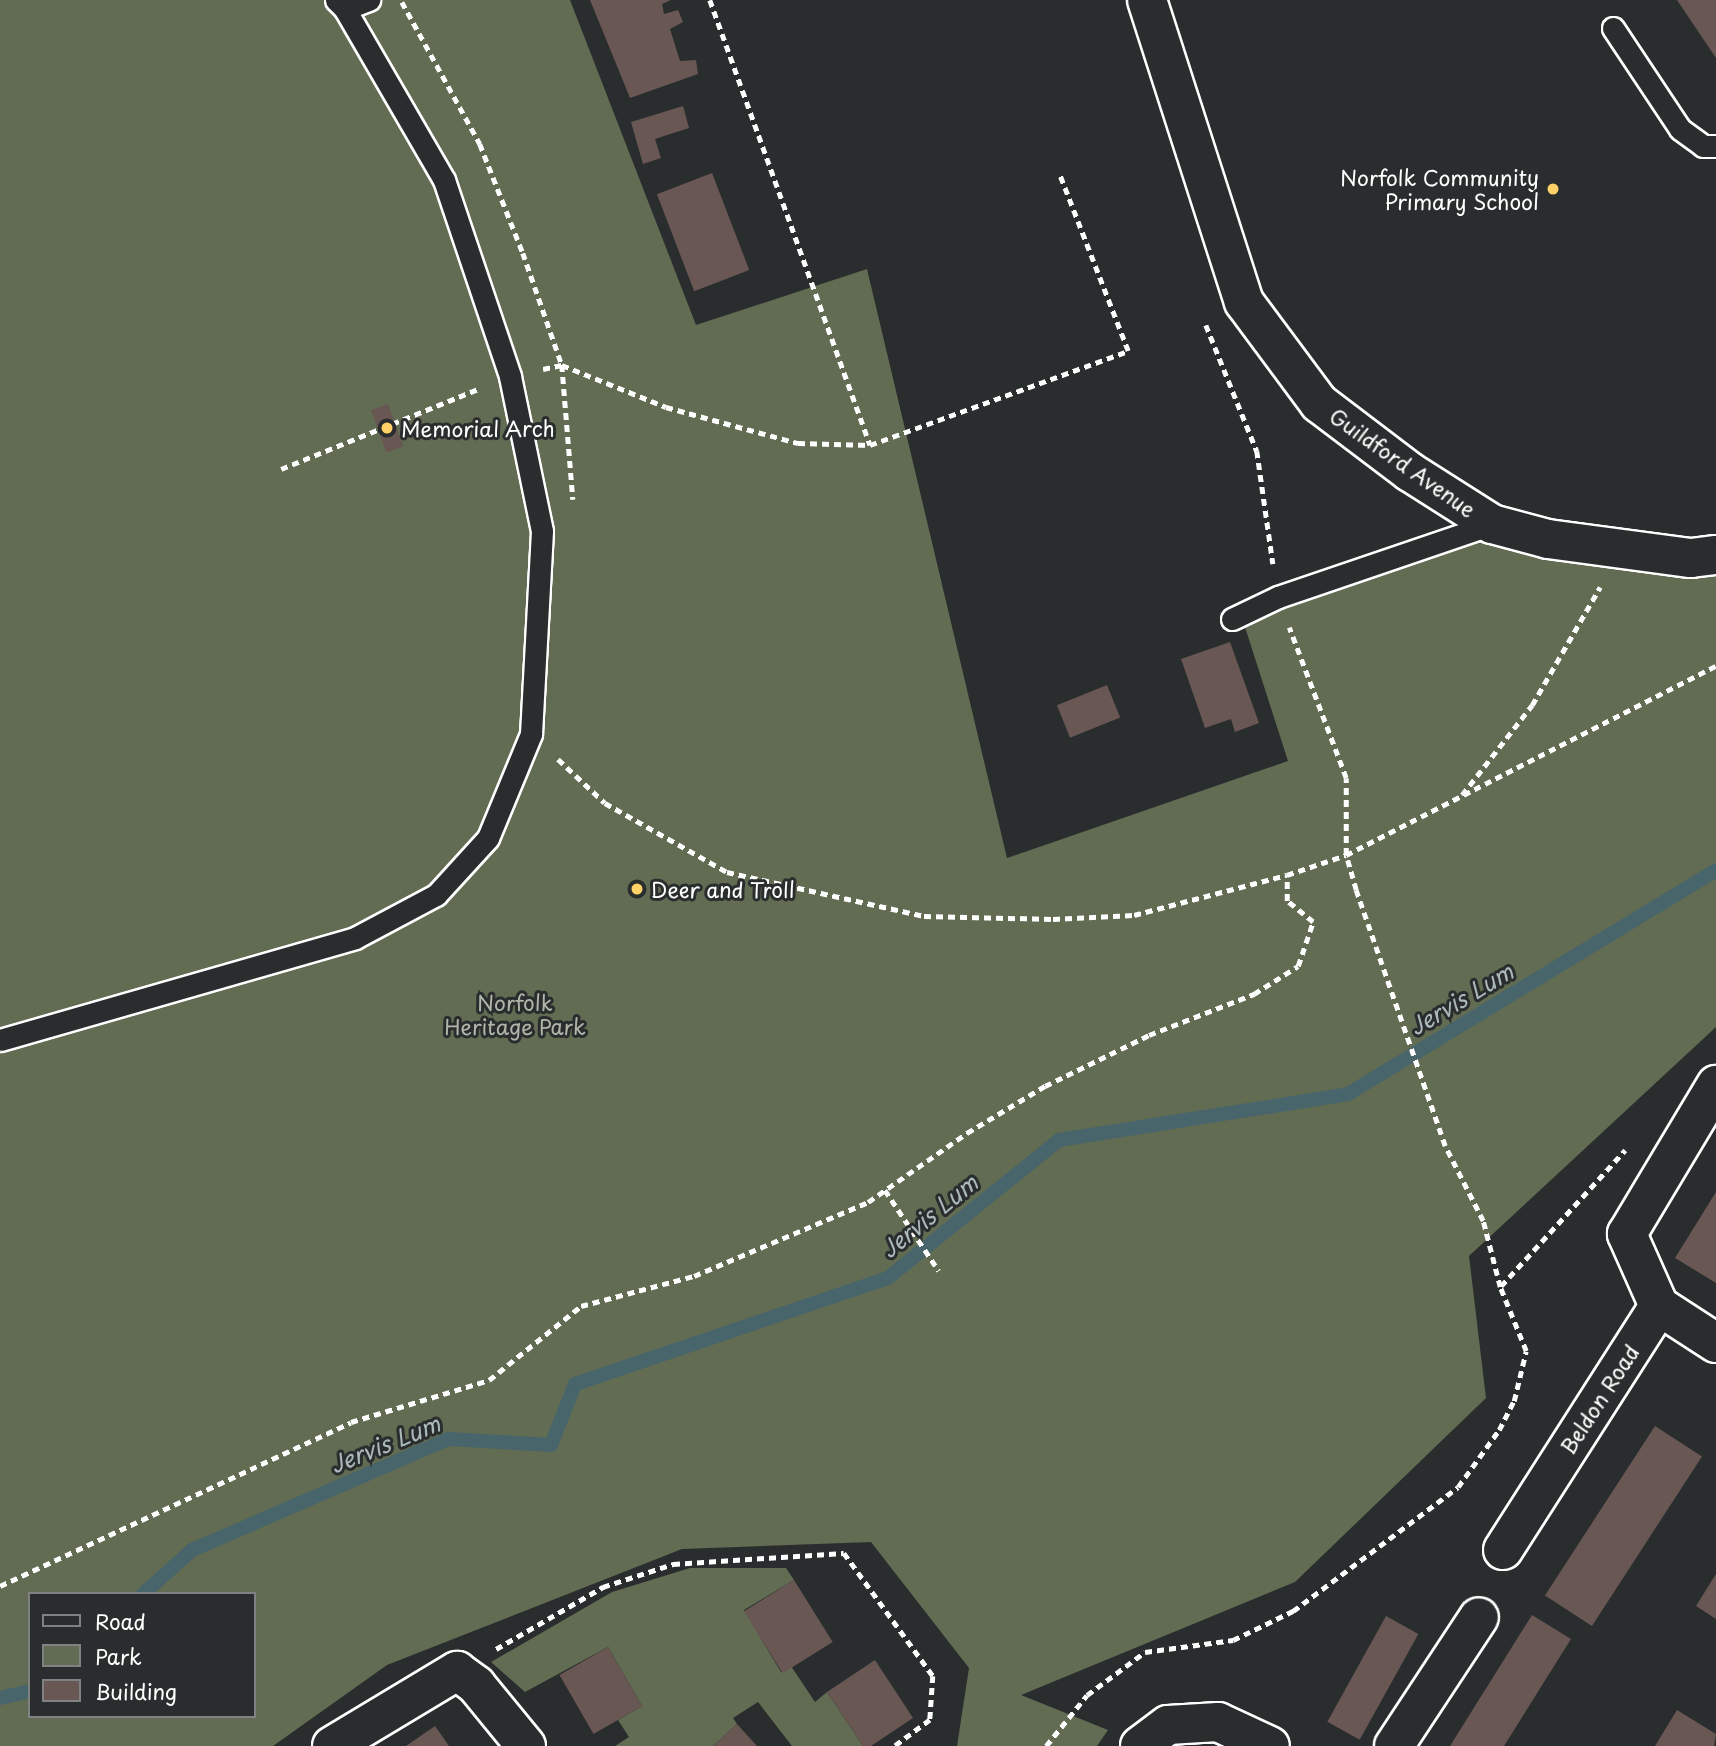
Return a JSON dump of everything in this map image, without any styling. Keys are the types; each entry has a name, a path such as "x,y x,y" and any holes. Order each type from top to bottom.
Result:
{"street":[{"name":"Guildford Avenue","path":"1147,0 1244,302 1319,403 1410,472 1492,524 1548,539 1691,558 1716,555"},
{"path":"1716,1085 1627,1234 1658,1306 1716,1343"},
{"name":"Beldon Road","path":"1503,1550 1658,1306"},
{"path":"1394,1746 1479,1617"},
{"path":"332,1746 457,1671 476,1685 526,1746"},
{"path":"1140,1746 1168,1725 1218,1723 1270,1746"}],"lane":[{"path":"0,1040 355,937 436,895 488,838 531,734 542,531 510,376 444,180 340,5 369,0"},
{"path":"1613,28 1680,129 1703,146 1716,146"},
{"path":"1232,619 1278,597 1492,524"}],"path":[{"path":"710,0 870,445"},
{"path":"281,469 510,376 562,365 666,407 798,443 870,445 1128,351 1059,173"},
{"path":"1461,797 1532,705 1591,605 1618,548"},
{"path":"531,734 605,803 727,872 925,916 1053,919 1134,915 1287,875 1346,855 1716,666"},
{"path":"0,1586 351,1422 489,1381 581,1306 694,1276 868,1202 967,1133 1045,1086 1149,1035 1254,994 1298,966 1312,922 1287,901 1287,875"},
{"path":"1046,1746 1087,1695 1144,1652 1233,1640 1293,1611 1458,1487 1499,1430 1514,1401 1526,1351 1500,1287 1483,1220 1445,1146 1356,890"},
{"path":"1500,1287 1626,1149"},
{"path":"885,1190 939,1271"},
{"path":"457,1671 603,1587 673,1564 844,1553 933,1676 930,1720 895,1746"}],"green space":[{"name":"Norfolk Heritage Park","path":"0,0 570,0 696,325 867,269 1007,858 1288,761 1244,624 1487,536 1716,557 1716,1027 1469,1256 1486,1398 1295,1582 1021,1695 1108,1730 1097,1746 957,1746 969,1668 871,1542 682,1549 387,1665 273,1746 0,1746"},
{"path":"690,1568 786,1568 794,1580 744,1610 781,1672 791,1666 815,1702 827,1692 863,1746 792,1746 758,1702 733,1718 737,1724 713,1746 615,1746 629,1737 618,1720 642,1706 608,1647 525,1692 491,1662 612,1592"}],"building":[{"path":"590,0 671,0 662,4 664,14 678,10 683,22 670,29 680,61 696,60 698,74 630,98"},
{"path":"1677,0 1716,0 1716,58"},
{"path":"683,106 689,128 655,139 661,158 643,164 631,122"},
{"path":"712,173 749,270 694,291 657,194"},
{"name":"Memorial Arch","path":"388,404 403,446 386,452 371,410"},
{"path":"1230,642 1259,723 1235,732 1231,719 1205,728 1181,659"},
{"path":"1107,685 1120,717 1070,738 1057,705"},
{"path":"1716,1192 1716,1283 1675,1258"},
{"path":"1655,1426 1702,1456 1592,1626 1545,1595"},
{"path":"1716,1574 1716,1619 1696,1606"},
{"path":"794,1580 833,1642 783,1673 744,1611"},
{"path":"1532,1615 1571,1639 1504,1746 1450,1746"},
{"path":"1386,1616 1418,1634 1360,1740 1327,1722"},
{"path":"608,1647 642,1706 594,1734 560,1675"},
{"path":"875,1660 913,1718 871,1746 863,1746 827,1692"},
{"path":"1677,1710 1716,1734 1714,1746 1655,1746"},
{"path":"737,1724 757,1746 713,1746"},
{"path":"435,1726 449,1746 406,1746"}],"waterway":[{"name":"Jervis Lum","path":"145,1592 192,1550 448,1439 551,1445 575,1384 888,1278 1059,1140 1348,1094 1716,870"},
{"name":"Jervis Lum","path":"0,1698 28,1691"}],"place":[{"name":"Norfolk Community Primary School","path":"1553,189"},
{"name":"Memorial Arch","path":"387,428"},
{"name":"Deer and Troll","path":"637,889"}]}
